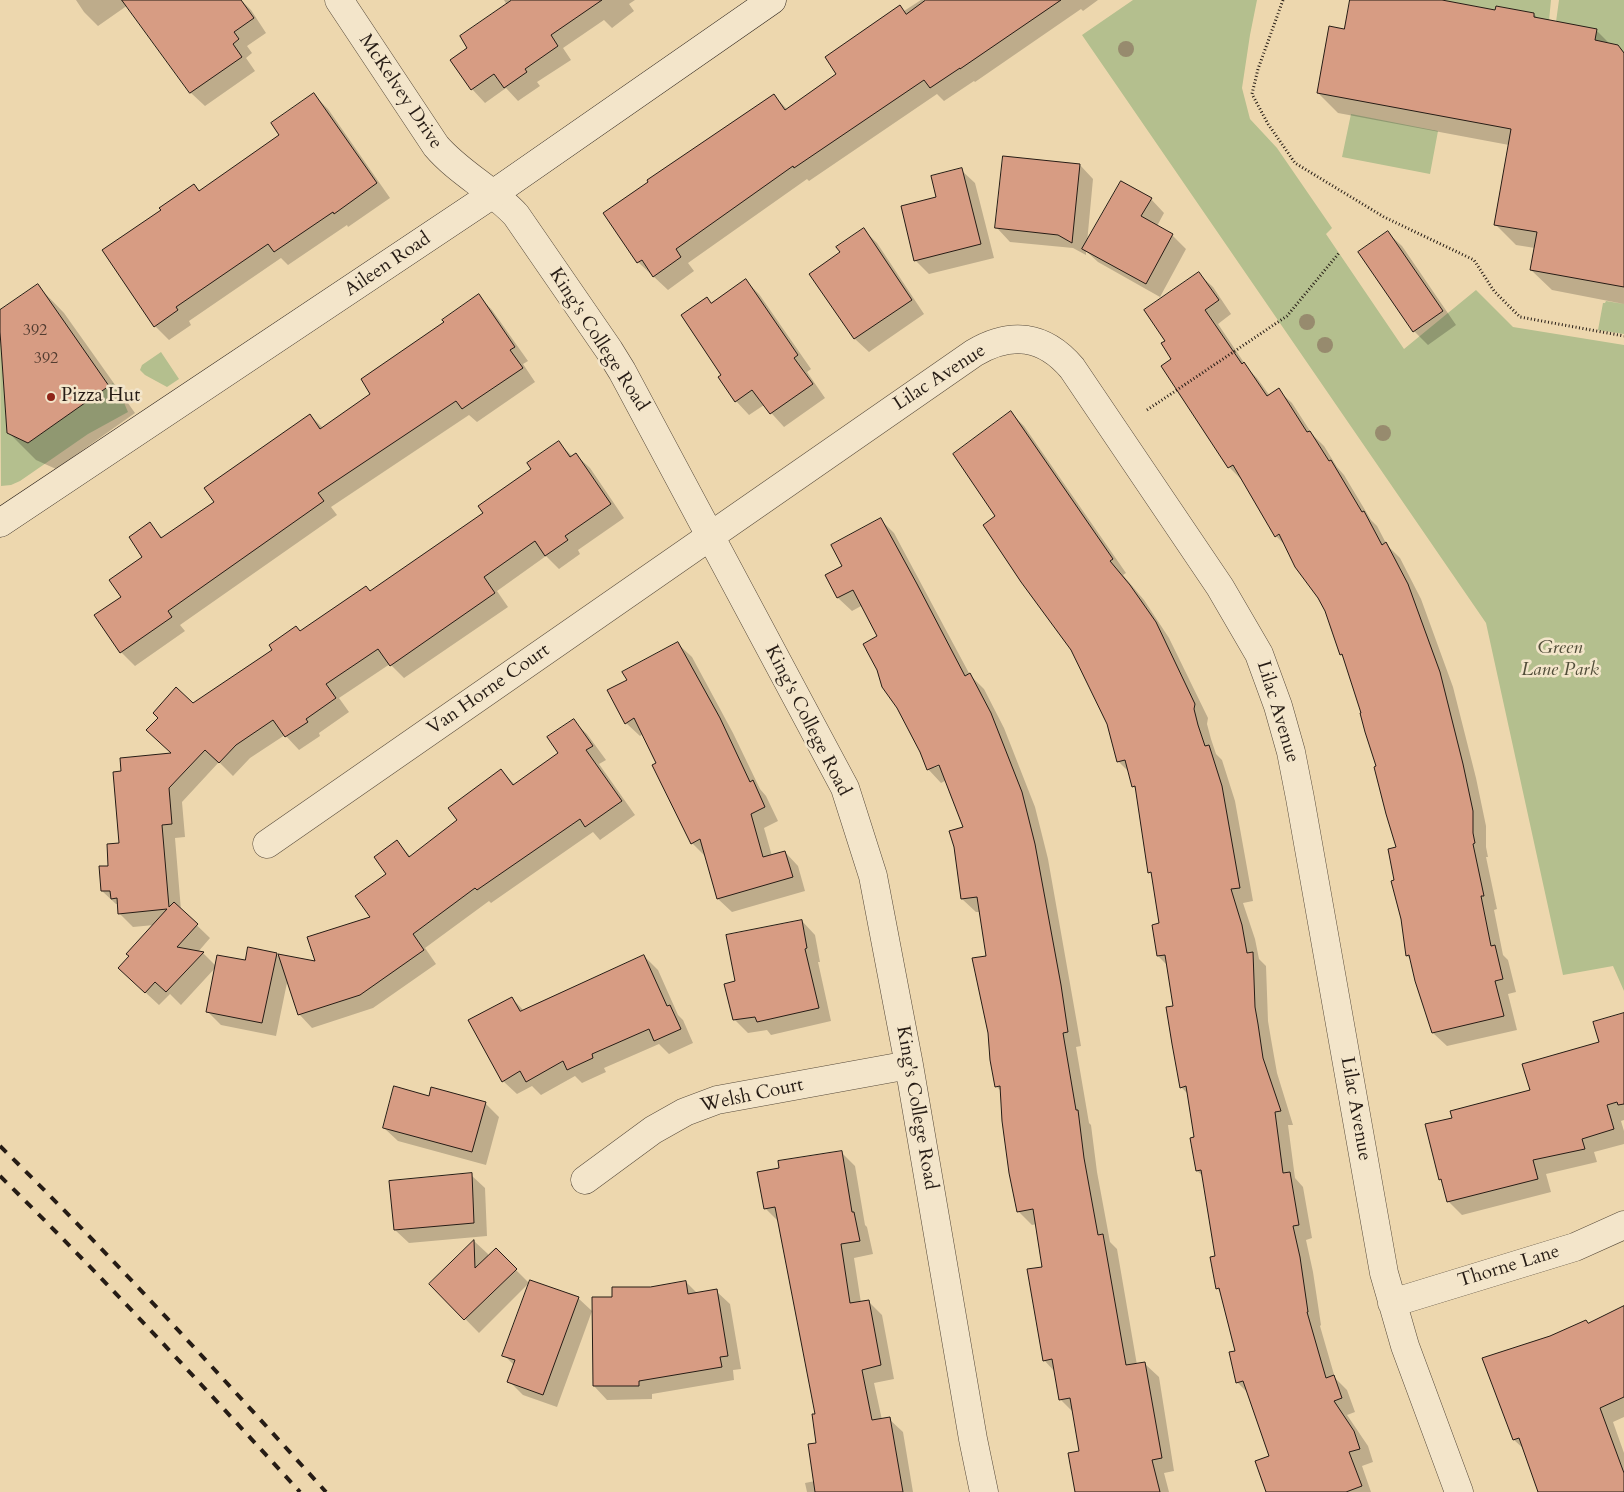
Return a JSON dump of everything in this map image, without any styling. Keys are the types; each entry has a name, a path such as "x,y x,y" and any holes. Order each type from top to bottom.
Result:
{"street":[{"name":"McKelvey Drive","path":"340,0 436,146 444,156 493,194"},
{"name":"Aileen Road","path":"0,523 493,194 772,0"},
{"name":"King's College Road","path":"493,194 516,216 622,371 845,788 873,876 909,1065 984,1492"},
{"name":"Lilac Avenue","path":"711,536 986,346 1011,339 1025,339 1045,346 1063,358 1072,368 1220,587 1255,647 1270,681 1291,752 1300,798 1384,1273 1405,1346 1459,1492"},
{"name":"Van Horne Court","path":"267,844 711,536"},
{"name":"Welsh Court","path":"585,1180 653,1130 685,1112 717,1100 909,1065"},
{"name":"Thorne Lane","path":"1392,1303 1575,1247 1624,1225"}],"path":[{"path":"1283,0 1258,69 1252,94 1268,124 1295,163 1384,217 1474,260 1494,291 1520,318 1624,336"},
{"path":"1146,410 1287,316 1339,253"}],"green space":[{"name":"Green Lane Park","path":"1133,0 1257,0 1242,88 1250,119 1277,148 1332,228 1326,234 1404,349 1476,290 1513,327 1624,345 1624,991 1613,966 1563,975 1486,623 1082,35"},
{"path":"1442,0 1551,0 1549,21 1534,18 1534,13 1496,6 1495,10"},
{"path":"1559,0 1624,0 1624,53 1618,45 1595,40 1556,22"},
{"path":"1351,114 1438,131 1430,174 1342,157"},
{"path":"1606,301 1624,304 1624,334 1598,330 1603,303"},
{"path":"0,332 7,433 28,443 113,383 128,412 88,434 20,481 11,485 1,486"},
{"path":"161,352 179,379 167,387 145,375 140,370 142,365"}],"building":[{"path":"122,0 241,0 254,18 234,32 239,39 233,44 242,57 190,93"},
{"path":"512,0 602,0 551,35 558,46 525,69 527,72 504,88 494,74 471,90 450,60 467,48 460,36"},
{"path":"926,0 1061,0 930,88 924,80 794,168 793,166 676,249 681,257 653,277 642,260 637,263 603,213 648,182 647,180 774,94 785,110 836,74 825,57 900,5 906,14"},
{"path":"1350,0 1442,0 1495,10 1496,6 1534,13 1534,17 1597,29 1595,40 1618,45 1624,53 1624,287 1530,270 1537,232 1494,225 1511,129 1317,93 1329,26 1344,29"},
{"path":"314,93 377,183 334,214 333,212 274,252 268,244 176,307 178,310 154,327 102,250 161,210 159,208 194,184 199,191 279,135 271,123"},
{"path":"1003,156 1080,164 1072,243 1058,235 995,228"},
{"path":"962,168 981,244 914,261 901,206 936,197 931,176"},
{"path":"1121,181 1152,198 1141,216 1173,234 1146,284 1082,249"},
{"path":"864,228 912,300 854,339 809,274 840,252 836,247"},
{"path":"1388,231 1443,311 1413,332 1358,252"},
{"path":"1199,272 1219,300 1205,310 1242,364 1244,362 1267,396 1279,388 1307,432 1310,431 1329,461 1331,460 1362,512 1364,511 1382,545 1386,542 1408,584 1440,672 1463,764 1473,811 1475,843 1473,844 1484,896 1481,896 1491,946 1495,945 1503,979 1495,981 1504,1016 1432,1033 1415,981 1409,955 1406,956 1401,919 1391,881 1394,880 1388,849 1396,847 1374,767 1376,766 1342,654 1340,655 1325,611 1318,598 1295,567 1279,534 1275,537 1233,465 1228,468 1161,366 1171,359 1161,343 1165,341 1144,310"},
{"path":"746,279 798,355 794,358 813,384 770,414 752,390 735,402 718,377 721,375 681,315 707,297 711,303"},
{"path":"38,284 109,386 28,443 7,433 0,310"},
{"path":"479,294 515,347 510,350 523,368 462,409 456,401 318,493 324,501 168,611 172,617 120,653 94,615 121,597 109,580 142,557 129,537 150,522 161,538 214,502 204,488 310,414 320,429 370,394 361,379 444,322 442,320"},
{"path":"1011,411 1113,559 1110,561 1130,585 1156,622 1195,704 1194,709 1198,725 1205,746 1209,745 1222,786 1240,888 1231,889 1242,925 1247,953 1253,952 1255,1007 1263,1058 1281,1111 1275,1112 1283,1173 1290,1172 1299,1225 1293,1226 1300,1257 1307,1312 1326,1378 1334,1375 1342,1398 1334,1401 1354,1431 1360,1449 1349,1452 1362,1486 1346,1492 1266,1492 1255,1461 1269,1456 1243,1381 1236,1383 1229,1352 1235,1351 1219,1288 1216,1289 1210,1257 1215,1256 1201,1170 1196,1171 1190,1138 1194,1137 1186,1086 1180,1088 1166,1007 1173,1006 1165,955 1157,956 1152,925 1159,923 1151,872 1148,873 1135,786 1132,787 1125,760 1117,762 1107,724 1071,650 1021,582 983,525 995,516 953,454"},
{"path":"559,441 570,457 576,453 611,504 565,536 568,540 545,556 535,541 484,577 495,593 390,666 378,649 326,684 336,698 306,719 308,722 285,737 273,720 236,745 219,763 205,750 169,788 172,824 162,825 169,907 174,902 198,924 177,947 204,952 166,992 155,982 145,993 118,968 129,956 126,954 167,909 118,914 117,898 111,899 110,891 101,891 99,866 108,866 107,844 119,843 113,772 121,771 120,758 171,753 146,730 158,718 153,713 176,687 193,703 272,650 269,645 296,626 300,631 366,586 370,591 483,513 478,506 531,469 527,463"},
{"path":"881,518 965,676 970,673 991,713 1022,792 1035,844 1061,985 1068,1032 1063,1033 1076,1110 1078,1110 1084,1158 1098,1235 1103,1234 1126,1365 1145,1362 1162,1458 1152,1460 1160,1492 1075,1492 1068,1453 1079,1451 1070,1398 1059,1400 1052,1359 1043,1361 1027,1269 1042,1267 1033,1209 1017,1212 1009,1173 1002,1121 1000,1086 995,1087 988,1033 972,958 986,956 977,897 961,899 954,847 949,831 963,827 939,765 927,770 920,752 897,708 882,687 877,670 863,644 877,636 853,590 837,598 825,575 842,566 831,545"},
{"path":"678,642 720,718 750,782 753,780 765,807 751,814 763,857 785,851 793,877 717,899 700,839 691,844 652,765 656,763 634,718 625,724 607,690 627,680 622,672"},
{"path":"574,719 593,746 586,750 622,801 585,827 580,819 477,890 475,888 413,934 424,950 360,995 298,1015 278,954 315,961 307,937 370,917 355,896 386,874 374,857 397,840 409,857 457,820 448,808 501,769 513,785 558,753 547,737"},
{"path":"802,920 807,948 805,949 819,1008 757,1022 755,1017 733,1020 724,984 735,981 726,935"},
{"path":"248,947 277,953 262,1023 206,1012 217,955 245,960"},
{"path":"644,955 667,1006 670,1005 681,1029 654,1041 649,1029 592,1054 593,1058 567,1070 563,1061 526,1082 520,1071 502,1082 468,1020 512,997 520,1011"},
{"path":"1624,1013 1624,1104 1618,1105 1617,1102 1607,1105 1614,1129 1582,1139 1585,1149 1533,1160 1538,1179 1447,1202 1441,1179 1439,1180 1425,1124 1452,1118 1450,1111 1530,1090 1522,1064 1599,1042 1593,1022"},
{"path":"394,1086 429,1096 431,1087 486,1102 472,1152 383,1128"},
{"path":"842,1151 852,1212 854,1212 860,1241 841,1244 850,1303 869,1300 881,1365 862,1370 872,1420 890,1417 903,1492 815,1492 808,1444 816,1443 812,1414 815,1414 775,1207 764,1209 757,1172 779,1168 778,1161"},
{"path":"472,1173 474,1223 394,1230 389,1181"},
{"path":"474,1240 475,1268 496,1248 517,1269 464,1320 429,1284"},
{"path":"530,1280 579,1297 543,1395 507,1382 515,1360 502,1356"},
{"path":"686,1281 688,1294 717,1289 728,1356 720,1357 722,1367 639,1381 639,1386 593,1386 592,1297 612,1297 612,1287 650,1287"},
{"path":"1624,1306 1624,1397 1600,1408 1624,1473 1624,1492 1538,1492 1519,1438 1513,1440 1482,1358 1550,1336 1586,1320 1588,1323"}],"railway":[{"path":"0,1146 125,1273 326,1492"},
{"path":"0,1176 115,1293 300,1492"}],"place":[{"name":"Pizza Hut","path":"51,397"}]}
